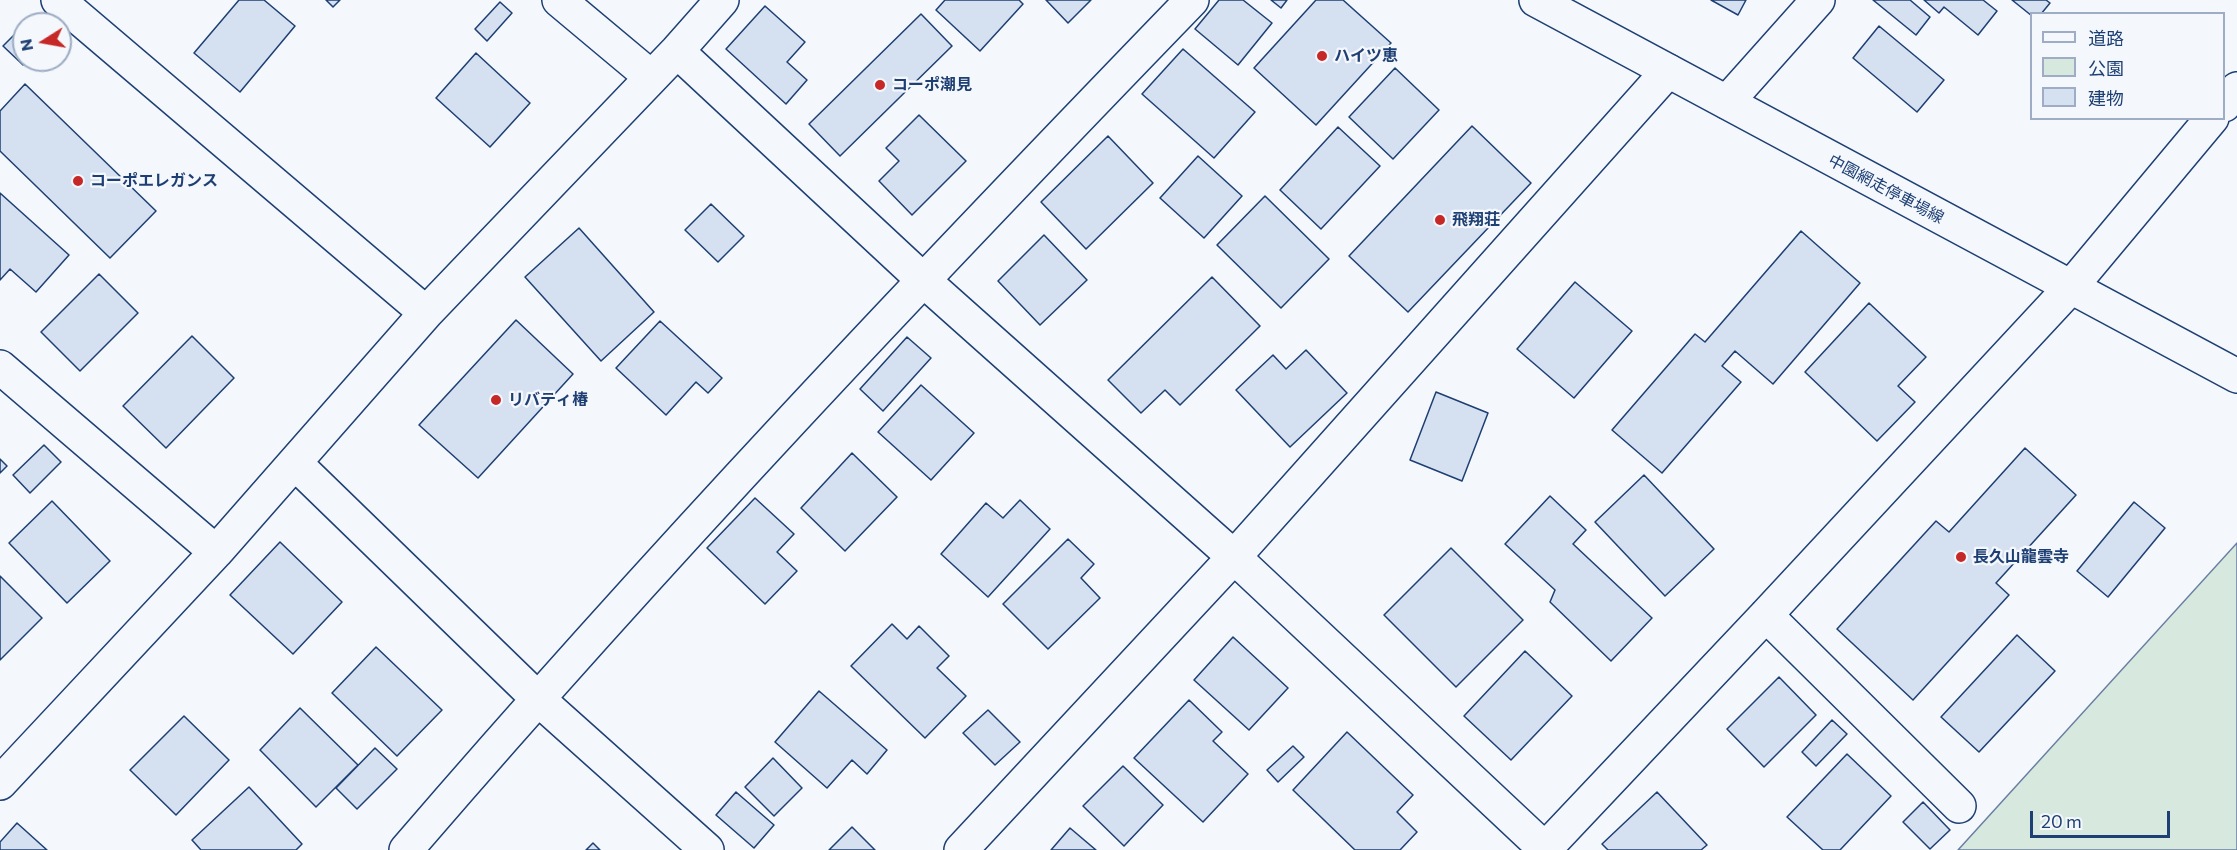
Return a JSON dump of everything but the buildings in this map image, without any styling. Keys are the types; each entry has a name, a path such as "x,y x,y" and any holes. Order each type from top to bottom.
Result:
{"street":[{"path":"58,0 426,313"},
{"path":"559,0 651,78"},
{"path":"5,768 216,552 426,313 677,51 722,0"},
{"path":"406,850 537,698 922,279 1192,0"},
{"name":"中園網走停車場線","path":"1536,0 2237,376"},
{"path":"1727,102 1818,0"},
{"path":"677,51 922,279 1234,557 1545,850 2070,288 2210,120"},
{"path":"961,850 1234,557 1668,71"},
{"path":"2225,103 2237,89"},
{"path":"0,367 216,552"},
{"path":"295,463 537,698 707,850"},
{"path":"1766,615 1959,806"}],"green space":[{"path":"2237,543 2237,850 1958,850"}],"place":[{"name":"ハイツ恵","path":"1322,56"},
{"name":"コーポ潮見","path":"880,85"},
{"name":"コーポエレガンス","path":"78,181"},
{"name":"飛翔荘","path":"1440,220"},
{"name":"リバティ椿","path":"496,400"},
{"name":"長久山龍雲寺","path":"1961,557"}]}
